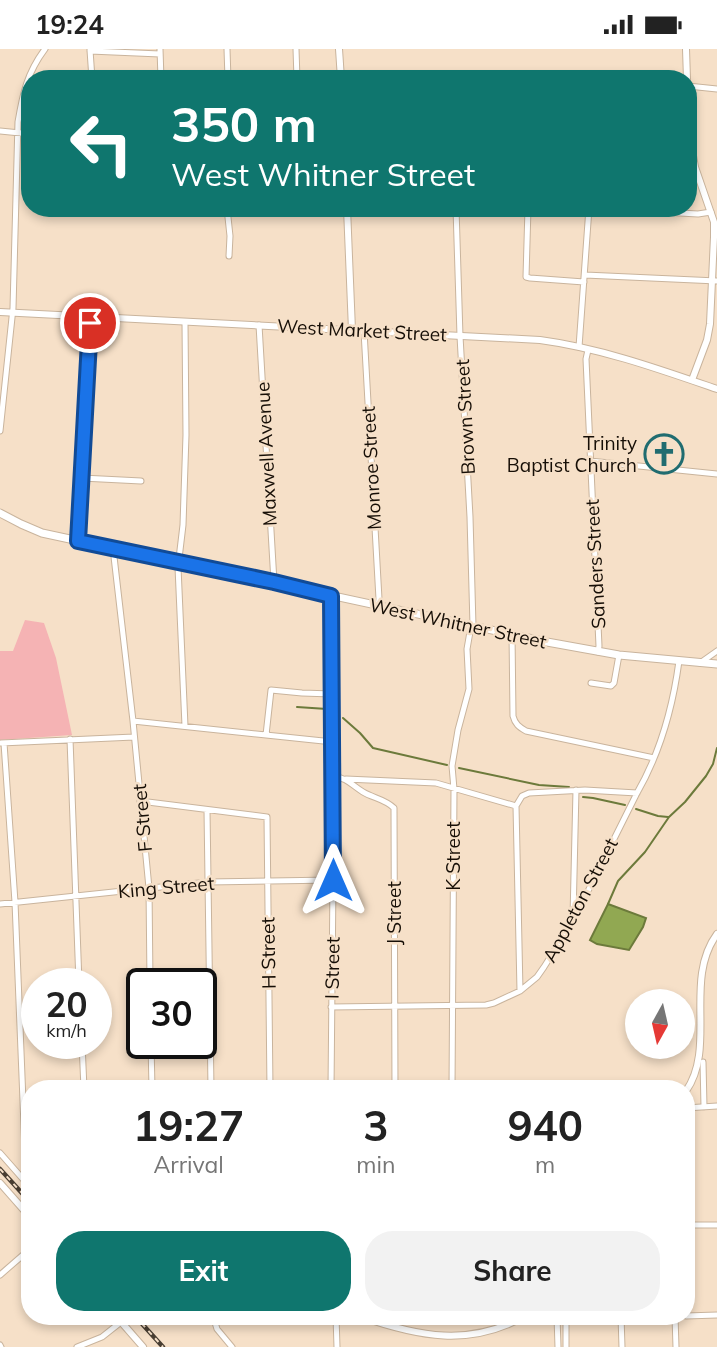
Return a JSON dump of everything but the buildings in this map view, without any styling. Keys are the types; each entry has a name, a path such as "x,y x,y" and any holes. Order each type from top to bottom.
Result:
{"main road":[{"name":"West Whitner Street","path":"0,513 43,533 547,642 619,655 717,664"}],"street":[{"path":"32,70 45,49"},
{"path":"227,49 228,70"},
{"path":"296,49 297,70"},
{"path":"339,49 340,70"},
{"path":"686,49 687,70"},
{"path":"91,70 90,50 160,52 161,70"},
{"path":"697,87 717,89"},
{"path":"0,431 13,313 21,109"},
{"path":"0,131 21,133"},
{"path":"692,380 707,340 715,280 714,222 697,173"},
{"path":"697,214 711,212"},
{"path":"228,217 229,256"},
{"path":"346,217 352,330"},
{"name":"Brown Street","path":"456,217 470,517 472,626"},
{"path":"528,217 526,277 715,280"},
{"path":"579,347 588,217"},
{"name":"West Market Street","path":"0,312 540,340 579,347 660,369 717,389"},
{"path":"78,541 90,317"},
{"path":"185,321 186,448 183,525 178,562 185,726"},
{"name":"Maxwell Avenue","path":"259,325 274,582"},
{"name":"Monroe Street","path":"364,331 378,606"},
{"name":"Sanders Street","path":"588,350 586,359 598,652"},
{"path":"590,461 717,474"},
{"path":"82,478 141,481"},
{"name":"F Street","path":"113,548 149,888 150,968"},
{"name":"I Street","path":"331,596 331,1080"},
{"name":"K Street","path":"452,1080 452,778 458,730 469,689 467,649 472,626"},
{"path":"512,634 513,716 519,727 526,731 654,758"},
{"path":"700,663 717,651"},
{"path":"592,683 611,686 614,683 619,655"},
{"name":"Appleton Street","path":"331,1007 486,1005 520,991 537,977 573,921 648,773 664,731 680,661"},
{"path":"267,735 271,690 332,694"},
{"path":"133,721 332,742"},
{"path":"22,1080 15,902 2,743 134,737"},
{"path":"70,739 78,968"},
{"name":"J Street","path":"332,776 346,779 363,792 394,807 395,1080"},
{"path":"346,779 436,783 516,806"},
{"path":"573,921 576,790"},
{"path":"520,991 516,806 522,796 529,793 576,790 636,793"},
{"path":"140,801 207,810 211,1080"},
{"name":"H Street","path":"207,810 267,817 270,1080"},
{"name":"King Street","path":"0,904 208,882 333,880"},
{"path":"694,1080 699,1073 705,1046 706,956 717,934"},
{"path":"83,1059 84,1080"},
{"path":"151,1059 152,1080"},
{"path":"702,1062 704,1107"},
{"path":"695,1108 717,1107"},
{"path":"0,1153 21,1177"},
{"path":"0,1183 21,1207"},
{"path":"695,1226 717,1225"},
{"path":"0,1275 21,1257"},
{"path":"695,1316 717,1315"},
{"path":"77,1347 102,1337 113,1325"},
{"path":"123,1325 143,1347"},
{"path":"215,1325 232,1347"},
{"path":"336,1325 337,1347"},
{"path":"385,1325 444,1344"},
{"path":"485,1340 515,1325"},
{"path":"557,1325 558,1347"},
{"path":"566,1325 566,1347"},
{"path":"621,1325 622,1347"},
{"path":"674,1325 676,1347"}],"shaded area":[{"path":"25,620 44,623 56,658 72,735 0,740 0,651 13,651"},
{"path":"608,904 646,918 629,950 597,944 590,940"}],"waterway":[{"path":"297,707 327,709"},
{"path":"343,718 373,748 447,765"},
{"path":"608,904 618,881 706,776 713,764 717,748"},
{"path":"459,768 539,785 569,787"},
{"path":"583,797 625,805"},
{"path":"636,809 668,817"}],"railway":[{"path":"0,1169 21,1192"},
{"path":"143,1325 163,1347"}],"place":[{"name":"Trinity Baptist Church","path":"664,454"}],"route":[{"path":"90,323 78,541 331,596 333,880"}]}
